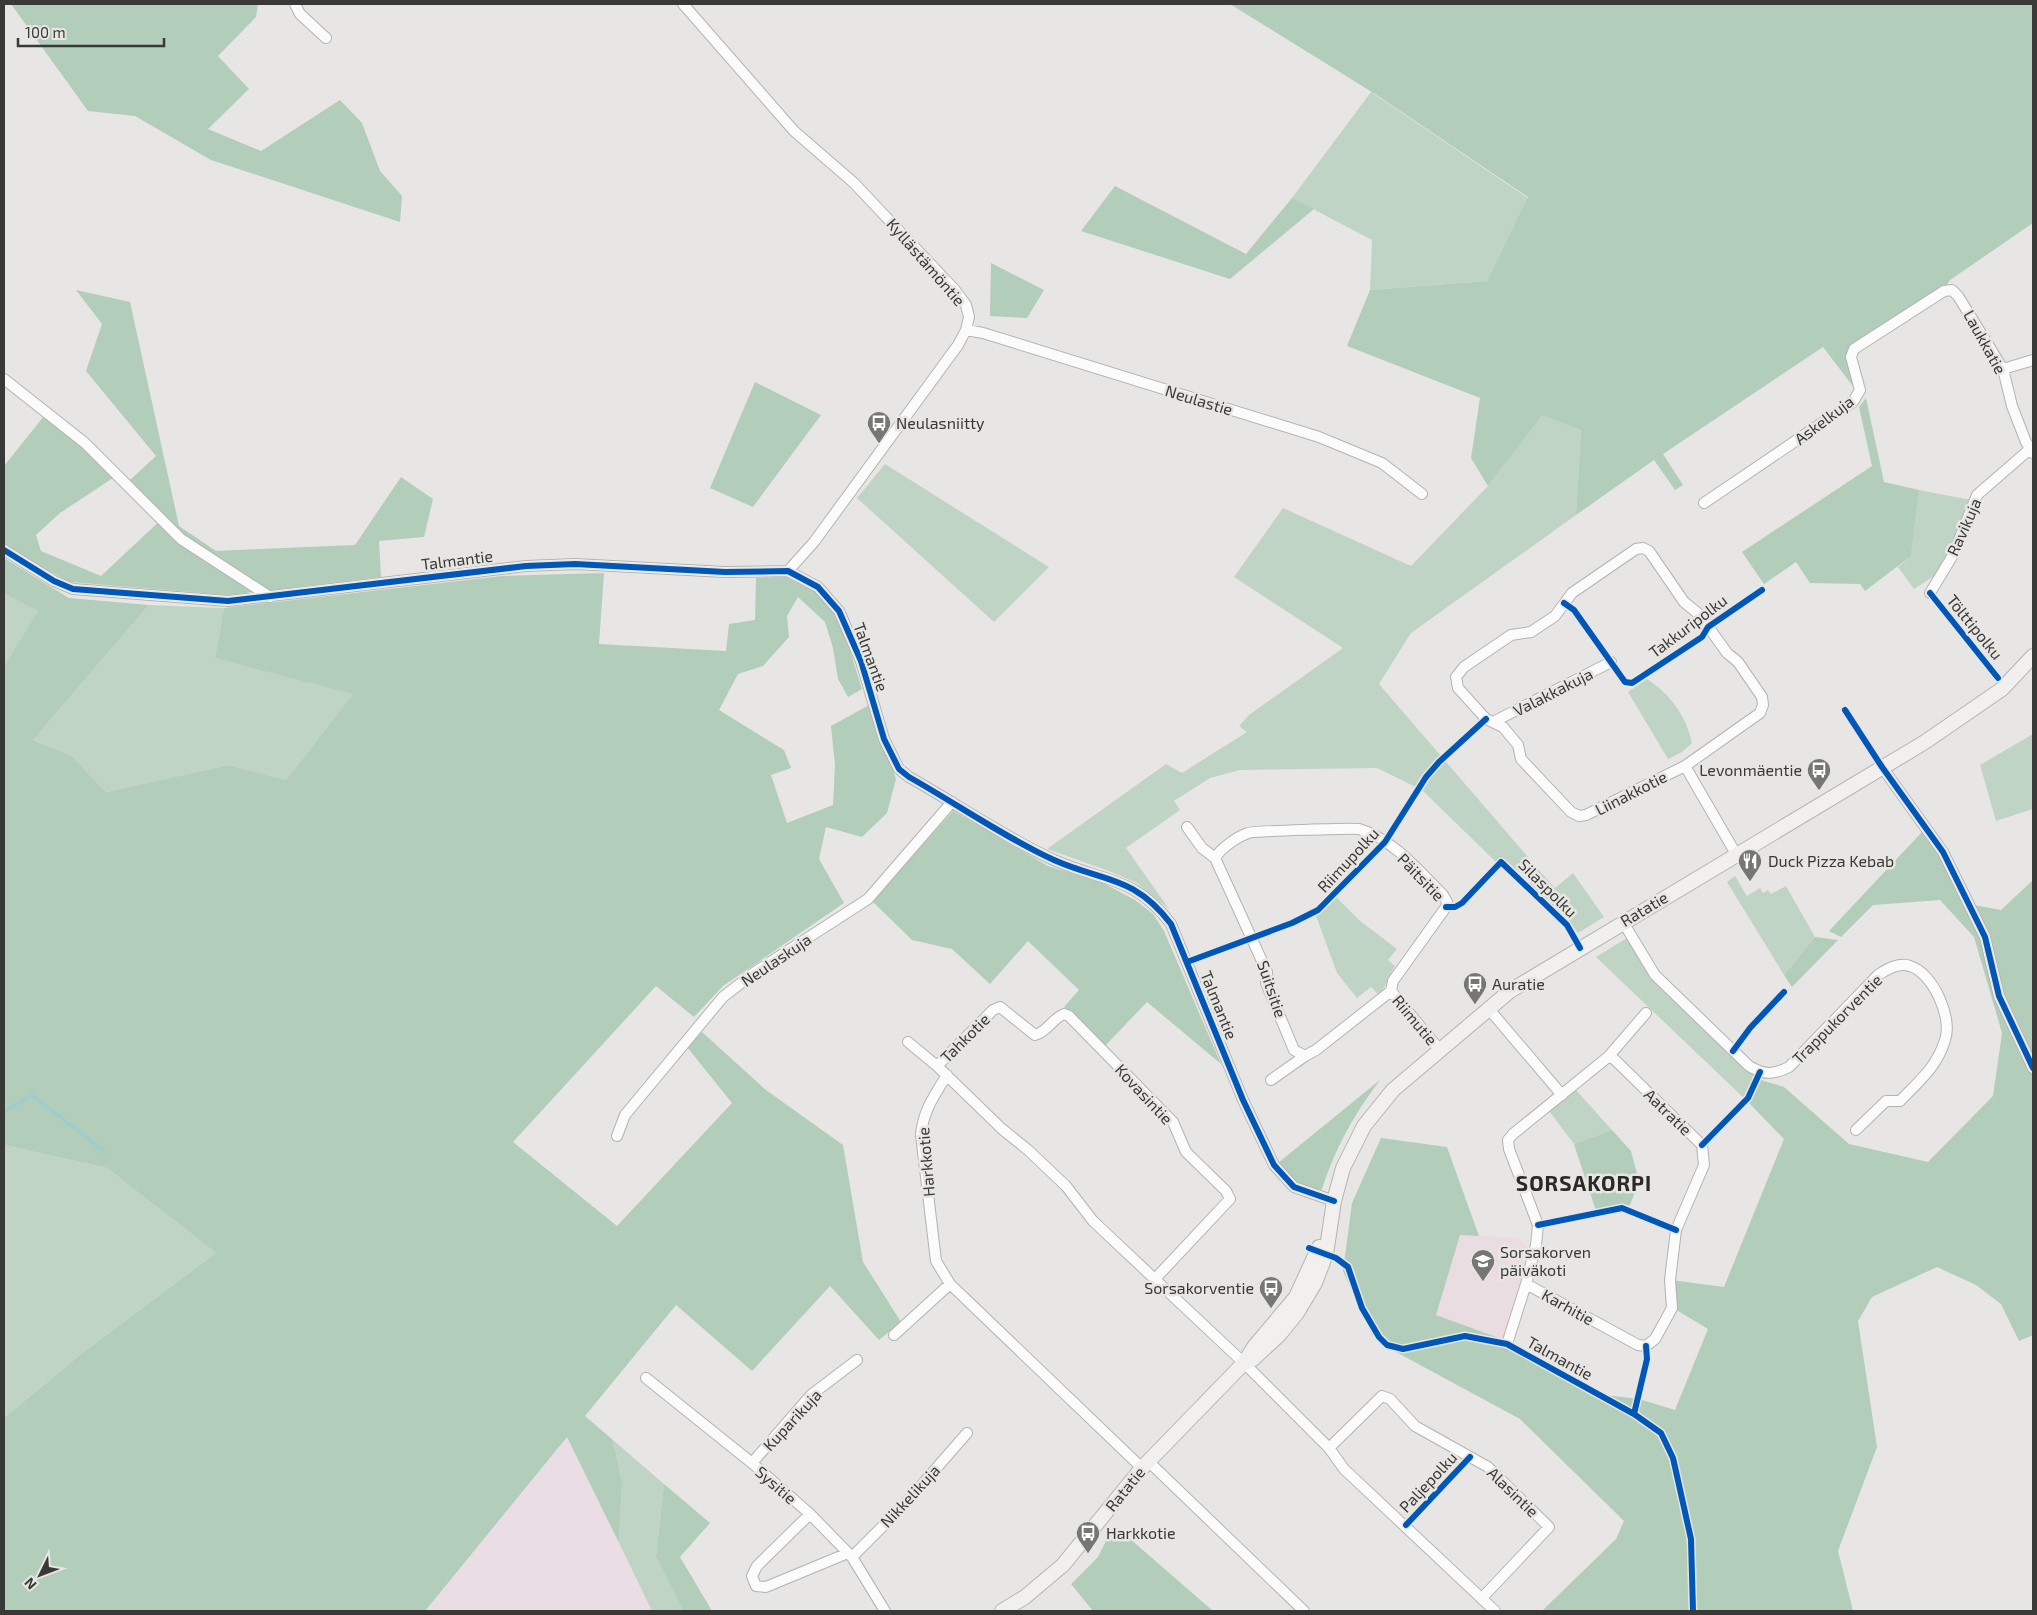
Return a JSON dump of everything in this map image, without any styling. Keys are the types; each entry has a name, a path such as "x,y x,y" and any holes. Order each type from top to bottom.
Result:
{"street":[{"path":"295,4 300,14 326,38"},
{"name":"Kyllästämöntie","path":"683,4 794,131 854,183 949,284 966,304 969,316 966,330 958,345 814,542 788,571"},
{"name":"Laukkatie","path":"1952,290 1958,296 2003,369 2012,406 2032,451"},
{"name":"Askelkuja","path":"1704,503 1854,402 1860,390 1851,357 1854,348 1944,292 1952,290"},
{"name":"Neulastie","path":"966,330 984,333 1319,437 1382,464 1422,494"},
{"path":"2003,369 2033,360"},
{"path":"4,379 85,443 181,539 270,597"},
{"name":"Ravikuja","path":"1930,593 1953,555 1977,495 2032,451"},
{"name":"Liinakkotie","path":"1643,548 1649,551 1684,602 1700,614 1727,653 1738,662 1762,697 1763,705 1760,713 1684,766 1586,815 1579,816 1571,812 1521,759 1518,745 1503,727 1495,721 1486,719 1458,688 1456,676 1464,667 1511,635 1531,632 1555,616 1572,593 1636,549 1643,548"},
{"name":"Talmantie","path":"4,550 54,581 73,589 228,600 270,597 526,566 575,564 724,572 788,571 818,587 830,598 839,611 861,661 884,739 899,768 909,777 1055,860 1109,877 1141,892 1159,908 1171,924 1243,1100 1274,1165 1294,1188 1334,1201"},
{"name":"Ratatie","path":"1002,1611 1025,1596 1063,1566 1145,1465 1244,1363 1253,1359 1279,1335 1304,1303 1315,1283 1326,1254 1334,1201 1343,1168 1364,1126 1393,1090 1510,990 1882,767 1981,705 2002,689 2033,656"},
{"name":"Valakkakuja","path":"1495,721 1611,662"},
{"path":"1684,766 1736,854"},
{"path":"1882,767 1943,852 1985,937 1999,996 2033,1068"},
{"name":"Neulaskuja","path":"617,1136 625,1115 723,997 755,972 868,899 952,802"},
{"name":"Suitsitie","path":"1187,826 1202,848 1215,858 1268,972 1266,983 1294,1050 1305,1056"},
{"name":"Päitsitie","path":"1215,858 1220,851 1248,833 1358,829 1385,842 1407,859 1443,895 1447,902 1446,907 1392,981 1391,991"},
{"name":"Trappukorventie","path":"1623,922 1655,975 1744,1061 1760,1072 1775,1074 1789,1067 1878,975 1894,966 1910,966 1928,978 1938,994 1944,1014 1946,1038 1937,1062 1900,1101 1886,1101 1856,1130"},
{"path":"1271,1080 1316,1050 1391,991"},
{"name":"Riimutie","path":"1391,991 1440,1049"},
{"name":"Tahkotie","path":"937,1066 993,1010 1000,1007 1035,1035 1041,1034 1058,1016 1064,1014"},
{"path":"1488,1008 1562,1095 1608,1057 1646,1013"},
{"name":"Kovasintie","path":"1064,1014 1173,1122 1186,1152 1226,1192 1230,1199 1154,1280"},
{"path":"908,1042 937,1066 1066,1186 1093,1221 1244,1363 1329,1448 1344,1469 1395,1520 1406,1526 1495,1611"},
{"name":"Aatratie","path":"1608,1057 1614,1059 1702,1146 1704,1165 1676,1230 1670,1280 1672,1308 1655,1340 1646,1346"},
{"name":"Harkkotie","path":"946,1076 929,1103 923,1118 922,1135 936,1261 950,1284 1304,1611"},
{"name":"Karhitie","path":"1562,1095 1508,1140 1509,1148 1538,1225 1536,1245 1526,1284 1638,1346 1646,1346"},
{"path":"894,1335 950,1284"},
{"path":"1507,1344 1526,1284"},
{"name":"Kuparikuja","path":"752,1463 811,1396 857,1360"},
{"name":"Sysitie","path":"646,1378 752,1463 810,1514 850,1555 885,1611"},
{"name":"Alasintie","path":"1329,1448 1382,1396 1390,1399 1415,1426 1488,1467 1550,1527 1482,1598"},
{"name":"Nikkelikuja","path":"850,1555 906,1503 967,1433"},
{"path":"810,1514 757,1566 752,1576 756,1586 766,1587 850,1555"}],"shaded area":[{"name":"Sorsakorven päiväkoti","path":"1460,1235 1519,1238 1529,1249 1503,1339 1436,1315"},
{"path":"567,1437 652,1611 425,1611"}],"green space":[{"path":"11,4 258,4 256,17 218,56 249,89 208,129 261,151 340,100 362,123 380,171 402,196 400,222 211,160 135,116 88,111"},
{"path":"1230,4 2033,4 2033,223 1950,280 1943,291 1849,351 1855,389 1823,347 1663,454 1683,485 1675,490 1654,460 1576,515 1581,430 1542,415 1488,486 1471,458 1480,398 1347,346 1370,290 1487,281 1528,197 1375,94"},
{"path":"1371,92 1528,198 1487,281 1370,290 1372,240 1292,198"},
{"path":"1115,186 1246,254 1292,198 1314,209 1230,279 1081,231"},
{"path":"991,263 1044,290 1027,318 990,316"},
{"path":"76,290 130,302 179,526 216,551 355,545 401,477 433,499 424,537 379,541 381,577 228,595 70,582 4,545 4,466 44,416 83,447 113,478 60,513 36,535 41,551 101,576 164,517 130,480 156,456 86,371 102,324"},
{"path":"755,382 821,415 753,507 710,488"},
{"path":"1866,398 1884,482 1919,490 1911,556 1865,591 1860,584 1810,583 1796,562 1764,584 1742,552 1872,466 1859,407"},
{"path":"1542,414 1581,430 1576,515 1411,633 1379,684 1534,864 1523,873 1519,872 1503,858 1496,862 1422,790 1377,768 1240,770 1210,778 1174,801 1180,810 1126,848 1169,909 1137,883 1047,849 1166,764 1182,773 1247,732 1239,726 1249,715 1343,648 1234,577 1283,508 1411,566 1488,486"},
{"path":"885,464 1049,567 994,622 857,498"},
{"path":"1919,490 1971,500 1950,553 1940,572 1914,589 1898,567 1911,556"},
{"path":"4,558 69,598 149,605 33,740 72,756 106,792 229,765 286,780 353,694 215,658 224,608 502,576 604,573 599,644 726,651 729,624 755,620 756,578 786,577 814,591 828,602 847,641 862,689 848,697 838,679 833,648 825,622 798,597 787,616 789,637 763,666 738,674 719,710 784,750 791,768 771,775 787,823 833,805 835,765 831,726 871,704 896,779 887,813 862,837 826,827 819,859 844,903 723,986 694,1017 656,986 513,1142 617,1226 732,1103 687,1047 702,1032 766,1090 843,1145 863,1262 901,1322 879,1340 830,1286 752,1371 676,1305 585,1416 613,1440 622,1481 619,1543 567,1437 425,1611 4,1611 4,1418 80,1355 216,1253 107,1168 4,1145 4,666 38,611 4,593"},
{"path":"4,593 39,610 4,666"},
{"path":"149,605 224,608 215,658 354,693 286,780 229,765 106,792 72,756 33,740"},
{"path":"1647,679 1663,691 1676,706 1686,723 1692,743 1682,752 1668,759 1628,692"},
{"path":"2033,734 2033,809 1996,821 1980,765"},
{"path":"953,811 1048,866 1103,883 1135,900 1153,914 1164,931 1221,1064 1147,1002 1105,1046 1064,1007 1079,990 1028,941 990,984 952,949 912,940 872,901"},
{"path":"1922,832 1941,855 1983,938 1997,997 2033,1074 2033,1335 2019,1341 2001,1304 1976,1285 1937,1267 1872,1297 1858,1321 1877,1447 1838,1551 1853,1611 1542,1611 1616,1539 1624,1521 1520,1419 1396,1352 1372,1335 1343,1271 1352,1203 1381,1138 1447,1147 1479,1236 1460,1235 1436,1315 1513,1343 1605,1395 1639,1399 1675,1410 1708,1329 1673,1308 1671,1280 1724,1287 1784,1139 1748,1102 1761,1080 1784,1087 1849,1144 1928,1162 1993,1096 2002,1033 1974,937 1940,900 1873,905 1841,937 1829,931"},
{"path":"1537,868 1555,888 1573,873 1604,917 1578,933 1567,919 1530,884 1529,875"},
{"path":"1735,876 1747,896 1760,888 1763,893 1768,890 1771,894 1786,886 1815,937 1784,975 1727,882"},
{"path":"2033,880 2033,1061 2002,994 1974,905 2001,910"},
{"path":"1336,897 1359,920 1397,949 1388,960 1395,966 1378,994 1371,987 1357,998 1337,973 1316,916"},
{"path":"1815,937 1838,940 1792,987 1784,975"},
{"path":"1627,938 1746,1069 1761,1080 1748,1102 1596,957"},
{"path":"1380,1080 1346,1132 1333,1159 1322,1189 1319,1191 1301,1184 1278,1163"},
{"path":"1575,1089 1612,1130 1574,1144 1549,1111"},
{"path":"1612,1130 1631,1151 1639,1181 1630,1205 1596,1211 1574,1144"},
{"path":"4,1145 107,1168 216,1253 80,1355 4,1418"},
{"path":"613,1440 664,1484 656,1557 683,1611 652,1611 619,1543 622,1481"},
{"path":"664,1484 710,1523 680,1557 712,1611 683,1611 656,1557"},
{"path":"1114,1525 1213,1611 1093,1611 1071,1584 1098,1557"}],"waterway":[{"path":"4,1112 32,1095 105,1152"}],"cycle path":[{"path":"4,550 54,581 73,589 228,601 526,566 575,564 725,572 788,571 818,587 839,611 861,661 884,739 899,769 909,777 1035,851 1072,867 1131,888 1144,896 1171,924 1243,1100 1274,1165 1294,1187 1334,1201"},
{"name":"Takkuripolku","path":"1564,603 1574,610 1625,682 1632,683 1702,637 1708,627 1762,590"},
{"name":"Tölttipolku","path":"1930,593 1998,678"},
{"path":"1845,710 1882,767 1943,852 1985,937 1999,996 2033,1068"},
{"name":"Riimupolku","path":"1187,962 1292,923 1318,910 1385,842 1426,777 1439,762 1486,719"},
{"name":"Silaspolku","path":"1446,907 1455,907 1462,903 1501,862 1567,925 1580,948"},
{"path":"1733,1051 1750,1028 1784,992"},
{"path":"1702,1145 1748,1098 1760,1072"},
{"path":"1538,1225 1622,1208 1676,1230"},
{"path":"1309,1248 1336,1258 1348,1267 1362,1308 1379,1337 1387,1345 1403,1349 1465,1336 1507,1344 1634,1414 1661,1433 1673,1458 1691,1539 1693,1611"},
{"path":"1634,1414 1647,1359 1646,1346"},
{"name":"Paljepolku","path":"1406,1525 1470,1457"}],"place":[{"name":"Neulasniitty","path":"879,444"},
{"name":"Levonmäentie","path":"1819,791"},
{"name":"Duck Pizza Kebab","path":"1750,882"},
{"name":"Auratie","path":"1475,1005"},
{"name":"Sorsakorven päiväkoti","path":"1483,1282"},
{"name":"Sorsakorventie","path":"1271,1309"},
{"name":"Harkkotie","path":"1088,1554"}],"district":[{"name":"SORSAKORPI","path":"1584,1184"}]}
